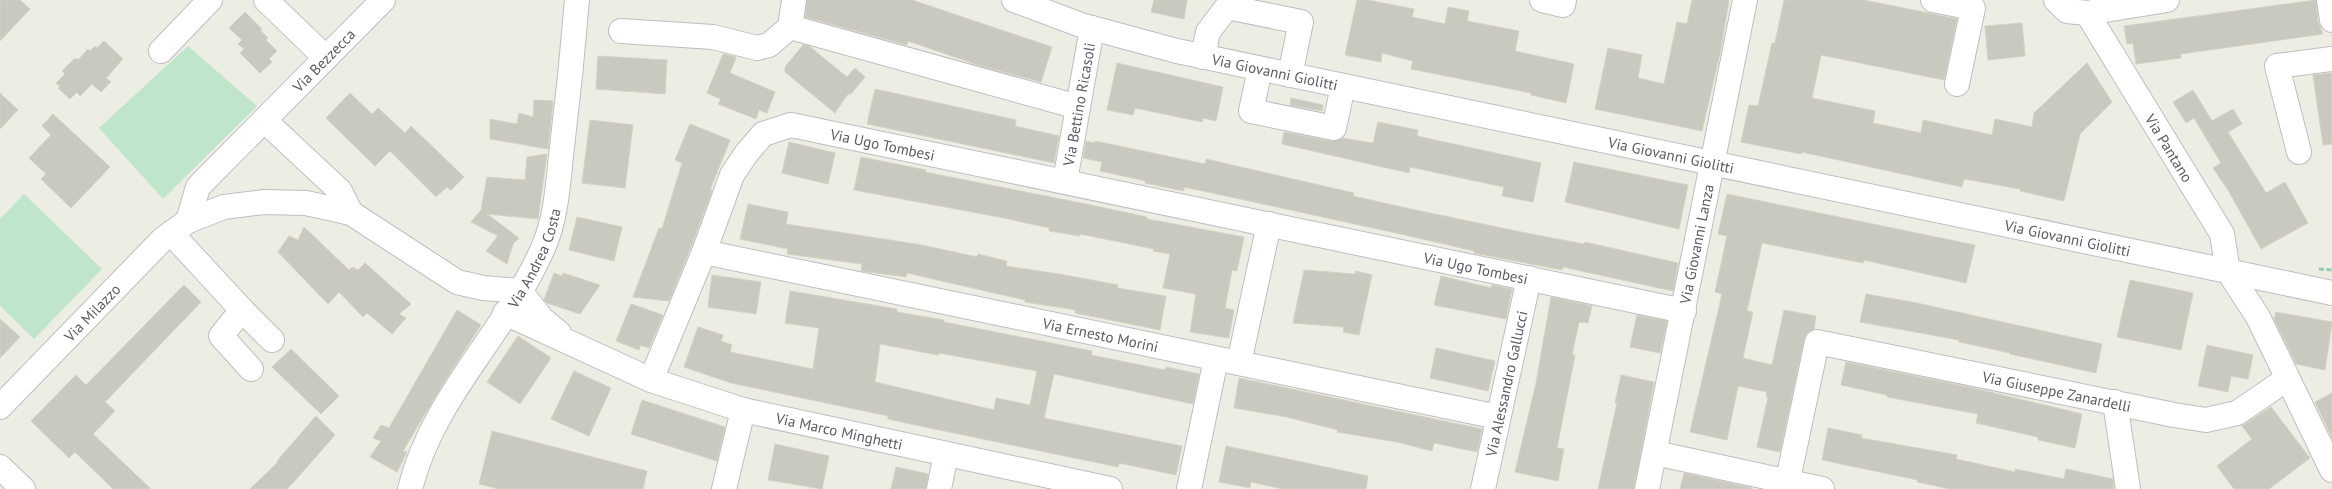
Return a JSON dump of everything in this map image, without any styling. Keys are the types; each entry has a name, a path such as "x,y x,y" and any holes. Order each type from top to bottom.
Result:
{"street":[{"path":"161,51 210,0"},
{"path":"266,0 326,58"},
{"name":"Via Bezzecca","path":"264,120 383,0"},
{"name":"Via Andrea Costa","path":"410,489 416,464 445,403 520,291 544,246 553,217 569,88 577,0"},
{"path":"621,31 712,37 757,48 769,45 790,27 794,0"},
{"path":"1542,0 1563,4 1564,0"},
{"name":"Via Giovanni Lanza","path":"1648,489 1745,0"},
{"path":"1933,0 1973,8 1957,84"},
{"path":"2056,0 2067,11 2087,13 2167,0"},
{"path":"2329,0 2332,20"},
{"name":"Via Giovanni Giolitti","path":"1029,3 1092,28 1203,57 2332,293"},
{"path":"1203,57 1208,32 1227,6 1301,22 1290,75"},
{"name":"Via Pantano","path":"2087,13 2222,234 2228,271 2258,317 2332,470"},
{"path":"790,27 1078,107"},
{"name":"Via Bettino Ricasoli","path":"1065,181 1092,28"},
{"path":"2299,152 2277,66 2332,59"},
{"path":"1260,69 1251,111 1297,121 1334,128 1343,86"},
{"path":"272,340 242,310 180,227 198,187 264,120 340,191 350,213"},
{"name":"Via Ugo Tombesi","path":"651,380 704,252 732,175 763,134 790,125 1684,311"},
{"name":"Via Milazzo","path":"0,407 162,240 180,227 224,208 264,202 306,203 350,213 457,282 483,288 520,291"},
{"path":"1239,363 1269,224"},
{"name":"Via Ernesto Morini","path":"704,252 1498,417"},
{"name":"Via Alessandro Gallucci","path":"1483,489 1529,278"},
{"path":"2258,317 2257,305 2272,280"},
{"name":"Via Marco Minghetti","path":"520,291 542,319 576,347"},
{"path":"242,310 221,336 252,369"},
{"name":"Via Marco Minghetti","path":"505,313 651,380 743,410 1110,489"},
{"name":"Via Giuseppe Zanardelli","path":"1787,485 1817,342 2206,420 2237,413 2287,379"},
{"path":"1189,489 1216,359"},
{"path":"2115,402 2128,489"},
{"path":"724,489 743,410"},
{"path":"1655,453 1787,485 1822,489"},
{"path":"939,489 946,454"},
{"path":"0,468 23,489"}],"green space":[{"path":"188,46 257,106 163,199 99,128"},
{"path":"24,194 102,269 34,339 0,306 0,219"}],"building":[{"path":"0,0 20,0 30,9 0,41"},
{"path":"807,0 912,0 1052,47 1041,82 981,66 908,41 907,45 805,17"},
{"path":"1154,0 1187,0 1184,19 1151,12"},
{"path":"1357,0 1368,0 1414,9 1412,17 1445,24 1448,7 1469,11 1467,21 1519,31 1515,51 1574,64 1566,103 1531,95 1531,93 1411,69 1413,61 1382,53 1381,62 1345,55"},
{"path":"1692,0 1729,0 1721,49 1702,131 1595,109 1608,48 1642,55 1638,78 1664,84 1677,22 1687,24"},
{"path":"1784,0 1864,0 1957,19 1944,80 1821,55 1812,98 1875,111 1873,123 1921,133 1923,120 1992,135 1995,119 2032,127 2034,113 2087,63 2112,102 2080,134 2064,201 2020,191 2020,189 1964,179 1962,187 1802,152 1801,154 1741,142 1749,105 1758,106 1772,43 1775,43"},
{"path":"2316,0 2318,22 2323,34 2181,54 2181,58 2136,64 2133,43 2127,44 2124,26"},
{"path":"245,12 262,29 260,30 268,38 266,40 277,51 269,59 272,62 260,73 240,53 244,49 238,44 242,40 229,28"},
{"path":"2022,23 2025,56 1988,60 1985,26"},
{"path":"104,41 123,59 106,78 111,82 101,92 92,84 80,96 77,92 70,99 58,88 60,86 56,83 65,74 62,71 76,58 78,60 88,49 90,51 95,46 97,48"},
{"path":"803,45 809,46 847,77 855,68 865,77 851,94 848,94 835,113 785,72 785,67"},
{"path":"723,54 736,57 730,73 775,92 767,113 759,110 756,119 718,104 721,99 707,93"},
{"path":"598,56 667,60 665,94 596,89"},
{"path":"1117,63 1223,87 1216,121 1203,118 1202,122 1135,108 1133,115 1107,110"},
{"path":"2332,73 2332,144 2323,145 2313,75"},
{"path":"875,89 1016,120 1015,126 1059,136 1054,163 867,124"},
{"path":"2193,90 2212,121 2233,109 2242,124 2228,132 2266,193 2285,182 2308,223 2261,249 2228,190 2213,168 2221,163 2194,118 2186,123 2173,102"},
{"path":"0,93 18,110 0,129"},
{"path":"350,93 372,114 378,108 405,133 411,126 464,177 451,190 447,187 436,197 390,151 375,166 326,118"},
{"path":"1291,98 1323,105 1322,111 1290,105"},
{"path":"534,100 553,101 548,149 490,139 490,119 517,124 519,113 533,117"},
{"path":"53,114 110,167 71,208 41,179 46,174 29,158 51,135 42,126"},
{"path":"590,120 633,125 625,188 582,183"},
{"path":"1378,122 1418,130 1417,136 1541,163 1533,202 1502,196 1504,187 1410,167 1409,173 1282,144 1284,132 1331,141 1342,138 1373,143"},
{"path":"690,124 730,140 669,301 633,297 659,228 662,229 682,163 675,160"},
{"path":"1086,141 1095,143 1095,141 1205,164 1206,159 1354,193 1353,196 1406,208 1531,234 1584,244 1585,242 1678,263 1673,291 1563,267 1562,270 1474,253 1474,251 1414,237 1184,187 1184,191 1145,183 1146,181 1100,171 1102,162 1083,158"},
{"path":"789,142 835,153 828,184 782,173"},
{"path":"547,154 538,219 487,214 519,238 513,244 507,264 486,251 498,236 471,222 481,210 487,177 525,180 527,157"},
{"path":"861,157 926,170 925,172 1147,217 1147,219 1244,237 1237,271 1232,270 1225,308 1234,310 1229,338 1190,332 1196,294 1163,288 1170,254 1080,234 1080,236 1049,231 1049,228 999,217 854,190"},
{"path":"1574,162 1688,185 1679,229 1565,202"},
{"path":"1727,194 1975,245 1966,283 1864,260 1863,263 1762,243 1747,311 1753,312 1743,358 1772,365 1784,310 1816,316 1814,329 1807,333 1804,339 1780,452 1757,447 1768,397 1766,396 1767,392 1738,386 1727,440 1690,432 1722,294 1715,292 1727,236 1718,234"},
{"path":"748,204 788,212 786,224 922,245 977,257 978,254 1007,261 1006,266 1065,275 1118,285 1117,288 1166,296 1160,330 1075,313 1076,310 1025,302 1025,300 907,273 906,277 861,271 862,264 787,254 788,249 740,239"},
{"path":"577,217 622,227 614,261 569,250"},
{"path":"304,227 349,270 353,267 358,270 365,263 411,304 399,314 406,318 392,334 367,313 363,317 339,292 328,304 278,252 289,236 298,240"},
{"path":"1304,270 1355,274 1356,271 1372,275 1359,335 1343,332 1344,327 1293,323"},
{"path":"554,273 562,276 563,273 600,285 580,314 547,303 544,300"},
{"path":"712,275 761,282 756,314 708,307"},
{"path":"1441,276 1491,288 1492,285 1512,289 1506,319 1434,305"},
{"path":"2130,280 2193,293 2181,350 2117,337"},
{"path":"184,285 201,302 105,402 115,411 93,434 151,489 113,489 75,452 69,458 31,421 76,375 86,385"},
{"path":"790,291 897,309 897,312 1092,351 1091,355 1165,370 1166,367 1199,374 1193,404 1054,374 1044,418 1182,446 1176,475 1119,463 1118,467 888,419 888,416 731,383 684,367 698,327 723,335 721,341 732,345 730,352 813,369 819,328 785,323","holes":["880,344 938,355 939,353 1037,371 1030,405 996,398 994,410 875,382"]},
{"path":"1866,294 1917,303 2102,344 2096,373 1959,342 1959,340 1860,322"},
{"path":"1551,297 1592,306 1588,323 1579,322 1572,355 1575,355 1557,448 1564,449 1558,481 1515,472 1536,383"},
{"path":"631,304 663,315 649,348 640,345 639,350 616,341"},
{"path":"457,310 481,325 403,451 407,452 397,472 370,457 381,441 373,438 381,425 389,428"},
{"path":"2276,312 2332,322 2325,370 2296,364 2274,319"},
{"path":"1637,315 1667,321 1660,353 1630,347"},
{"path":"0,319 20,337 0,358"},
{"path":"518,336 551,358 520,404 487,382"},
{"path":"2207,345 2253,355 2248,379 2231,376 2228,392 2198,386"},
{"path":"1436,348 1495,361 1488,391 1430,378"},
{"path":"291,349 339,396 321,414 272,367"},
{"path":"1846,362 1973,388 2082,414 2075,448 2038,440 2038,437 1976,423 1978,414 1887,397 1887,395 1841,385"},
{"path":"574,371 611,388 589,436 551,419"},
{"path":"1621,375 1654,382 1634,489 1598,489 1617,403 1615,403"},
{"path":"1239,378 1482,429 1477,452 1434,443 1432,451 1397,442 1337,432 1338,430 1287,417 1234,408"},
{"path":"2332,393 2332,438 2315,402"},
{"path":"642,400 725,427 717,461 631,434"},
{"path":"2271,407 2310,458 2269,489 2234,489 2217,466 2252,439 2242,426"},
{"path":"316,416 335,435 292,484 287,489 250,489 278,462"},
{"path":"1828,428 1862,435 1861,438 1957,455 1956,459 2015,472 2015,469 2064,479 2066,469 2113,479 2114,489 1950,489 1917,482 1918,480 1822,460"},
{"path":"492,431 647,471 643,489 499,489 479,484"},
{"path":"775,444 829,456 822,489 768,480"},
{"path":"1226,446 1368,476 1366,489 1283,489 1251,482 1250,488 1219,482"},
{"path":"896,467 928,474 926,489 891,489"},
{"path":"1684,473 1752,488 1752,489 1680,489"}]}
